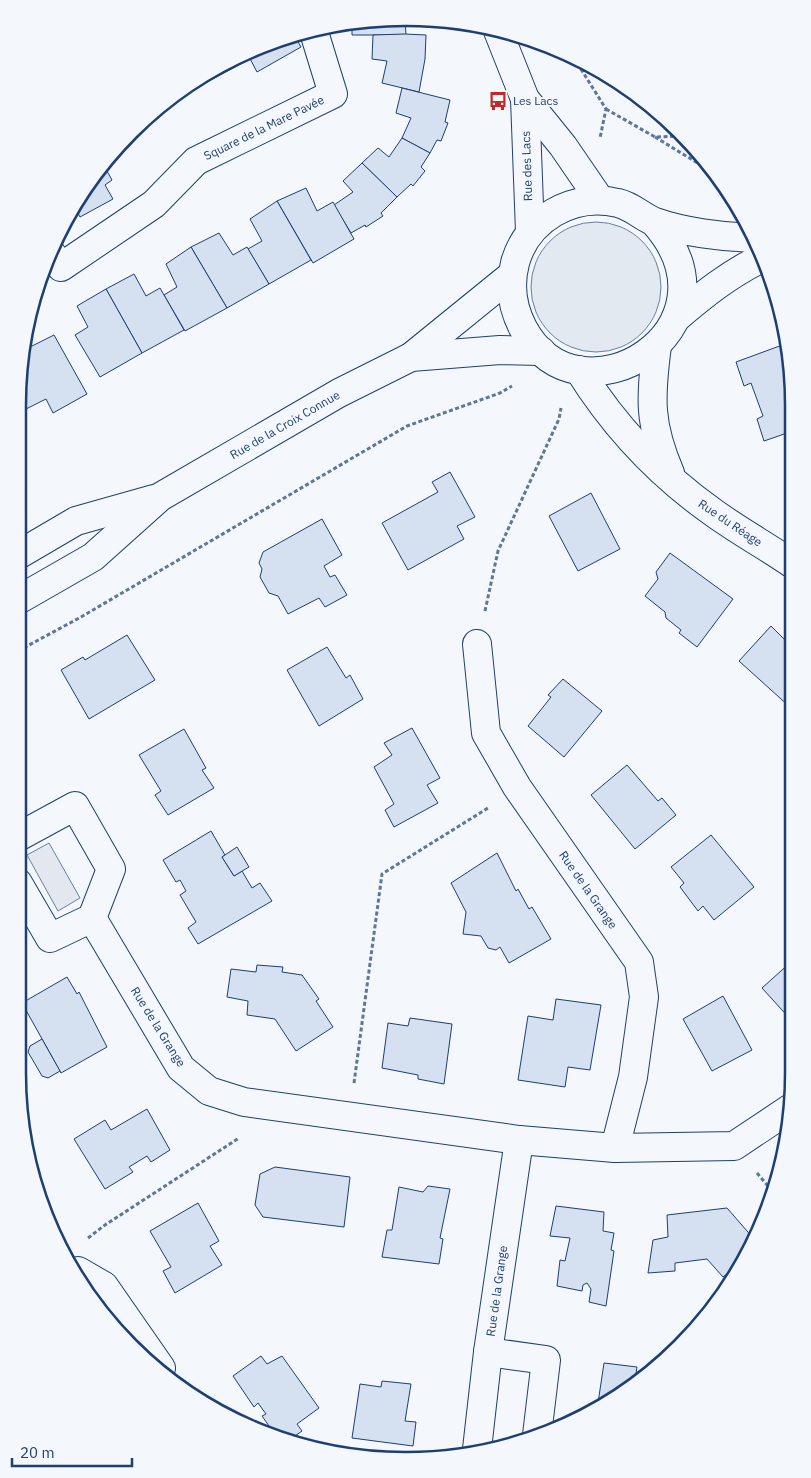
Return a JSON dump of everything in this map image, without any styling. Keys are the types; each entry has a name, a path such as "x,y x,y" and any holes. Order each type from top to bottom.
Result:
{"street":[{"name":"Square de la Mare Pavée","path":"55,260 60,267 154,204 196,161 333,94 315,37"},
{"name":"Rue des Lacs","path":"501,38 525,99 563,146 600,200"},
{"name":"Rue des Lacs","path":"525,99 530,232"},
{"path":"676,318 682,284 680,267 674,250 654,222 637,210 619,203 600,200 579,202 561,208 544,218 530,232 518,252 512,274 512,296 517,317 527,336 560,362 596,372 630,365 658,346 676,318 712,286 736,270 756,261"},
{"path":"654,222 707,233 746,237"},
{"name":"Rue de la Croix Connue","path":"26,595 93,557 160,497 339,393 411,357 512,274"},
{"name":"Rue du Réage","path":"658,346 651,387 653,416 657,442 672,479"},
{"name":"Rue de la Croix Connue","path":"411,357 500,350 560,362"},
{"name":"Rue du Réage","path":"560,362 598,400 642,453 715,513 785,559"},
{"name":"Rue de la Croix Connue","path":"26,550 76,521 160,497"},
{"name":"Rue de la Grange","path":"477,644 486,733 517,786 638,962 644,997 633,1077 616,1148"},
{"path":"26,833 75,806 111,869 92,918 50,938 26,897"},
{"name":"Rue de la Grange","path":"92,918 181,1068 209,1091 244,1102 519,1140 616,1148 734,1146 783,1114"},
{"name":"Rue de la Grange","path":"478,1444 488,1352 519,1140"},
{"path":"85,1275 104,1286 152,1355"},
{"name":"Rue de la Grange","path":"488,1352 546,1360 538,1428"}],"path":[{"path":"581,69 606,109 696,162"},
{"path":"598,148 606,109"},
{"path":"655,137 673,136"},
{"path":"26,647 81,617 407,426 500,393 560,362 559,419 498,551 477,644"},
{"path":"352,1116 354,1077 382,874 487,809 517,786"},
{"path":"83,1242 105,1225 240,1137 244,1102"}],"shaded area":[{"path":"596,222 609,223 621,227 642,241 656,262 660,274 660,300 656,312 642,333 621,347 609,351 596,352 583,351 571,347 550,333 536,312 532,300 531,287 532,274 536,262 550,241 571,227 583,223"},
{"path":"49,843 80,898 58,911 27,855"}],"building":[{"path":"405,26 406,35 352,35 352,30 356,29"},
{"path":"373,35 426,35 425,59 419,92 382,83 387,61 372,59"},
{"path":"298,42 301,47 257,72 250,59"},
{"path":"402,88 450,100 445,122 448,123 441,141 437,140 430,153 402,138 411,118 396,113"},
{"path":"402,138 430,153 421,167 425,171 413,186 411,184 397,197 362,163 378,148 389,157"},
{"path":"362,163 397,197 381,213 383,216 366,227 365,225 351,233 334,205 353,192 343,181"},
{"path":"107,172 112,180 105,185 113,199 80,217 78,214"},
{"path":"306,188 317,211 333,202 354,239 313,263 277,201"},
{"path":"277,201 311,260 269,284 248,249 262,241 250,219"},
{"path":"219,233 233,255 247,247 269,284 227,308 191,247"},
{"path":"191,247 227,308 185,331 164,295 177,287 166,264"},
{"path":"134,274 146,296 160,288 184,330 142,353 106,289"},
{"path":"106,289 142,353 100,377 75,335 88,327 77,306"},
{"path":"54,335 87,394 53,413 46,399 26,409 29,356 32,346"},
{"path":"780,346 784,381 785,434 764,441 757,419 763,416 751,383 744,386 736,362"},
{"path":"450,472 475,517 457,526 464,539 408,570 382,523 438,492 432,482"},
{"path":"591,493 620,549 578,571 549,516"},
{"path":"322,519 342,555 324,566 330,577 335,575 347,595 325,607 319,598 288,614 278,596 269,593 260,577 262,569 259,563 263,552"},
{"path":"670,553 733,599 697,647 679,633 681,630 666,618 665,612 645,596 658,579 656,572"},
{"path":"771,626 785,640 785,703 739,661"},
{"path":"127,635 155,680 89,719 61,670 83,657 85,660"},
{"path":"327,647 346,678 350,675 363,699 319,726 287,670"},
{"path":"563,679 602,711 564,757 528,726 551,697 548,695"},
{"path":"412,728 440,778 427,785 438,803 394,827 385,810 394,804 374,767 392,755 384,743"},
{"path":"184,729 206,768 202,770 214,788 168,815 155,795 161,791 139,755"},
{"path":"627,765 658,801 662,798 676,815 635,849 591,795"},
{"path":"211,831 225,855 222,857 234,876 242,871 252,888 260,883 272,901 198,944 188,928 196,922 180,895 186,891 180,880 176,882 163,860"},
{"path":"711,835 754,887 714,920 703,906 698,911 680,887 684,883 671,867"},
{"path":"237,847 249,867 234,876 222,857"},
{"path":"497,853 516,891 518,889 529,909 532,907 551,939 509,963 500,947 496,950 488,948 481,936 463,934 466,912 451,883"},
{"path":"257,965 283,967 282,972 302,975 319,999 316,1001 333,1027 296,1051 275,1019 247,1015 248,1001 227,997 231,969 256,972"},
{"path":"785,967 785,1013 762,988"},
{"path":"67,977 77,994 79,992 107,1047 61,1073 26,1010 26,1001"},
{"path":"723,996 752,1050 712,1071 683,1019"},
{"path":"556,999 601,1005 590,1070 568,1067 565,1087 518,1080 528,1016 553,1020"},
{"path":"410,1018 452,1024 444,1084 418,1079 418,1075 382,1068 388,1023 408,1026"},
{"path":"42,1039 60,1071 48,1078 42,1076 28,1052 30,1046"},
{"path":"147,1109 170,1150 151,1162 147,1156 129,1167 133,1172 105,1189 74,1139 105,1120 111,1130"},
{"path":"275,1167 350,1177 344,1227 263,1217 255,1205 260,1174"},
{"path":"428,1186 450,1189 440,1238 443,1239 439,1264 382,1257 387,1230 392,1230 399,1187 423,1192"},
{"path":"198,1203 219,1241 210,1246 222,1265 175,1293 163,1271 171,1267 150,1231"},
{"path":"556,1206 604,1212 603,1231 614,1233 611,1250 614,1251 606,1306 589,1302 591,1289 587,1283 583,1285 582,1291 557,1286 560,1260 565,1261 570,1238 550,1236"},
{"path":"727,1208 749,1233 734,1262 723,1277 707,1259 675,1263 675,1271 648,1273 653,1240 668,1237 667,1215"},
{"path":"261,1356 267,1364 282,1356 319,1408 297,1424 302,1431 296,1436 284,1432 269,1427 262,1416 266,1414 258,1403 254,1407 233,1376"},
{"path":"604,1363 637,1367 636,1373 599,1399"},
{"path":"382,1381 411,1384 405,1421 416,1422 413,1446 352,1438 360,1384 381,1387"}],"place":[{"name":"Les Lacs","path":"498,101"}]}
